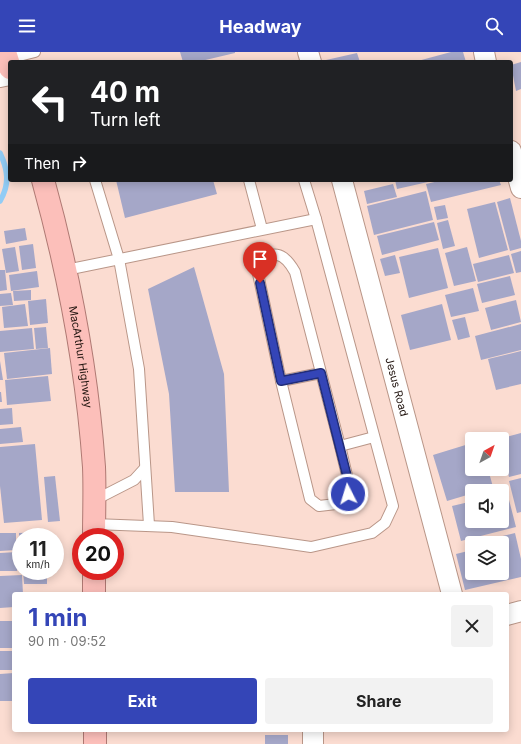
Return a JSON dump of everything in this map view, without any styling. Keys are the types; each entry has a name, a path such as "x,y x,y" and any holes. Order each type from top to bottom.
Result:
{"highway":[{"name":"MacArthur Highway","path":"44,182 66,270 77,322 90,429 95,500 94,528"},
{"path":"94,580 94,592"},
{"path":"95,732 95,744"}],"street":[{"path":"513,158 521,188"},
{"name":"Jesus Road","path":"343,182 451,592"},
{"path":"509,614 521,611"},
{"path":"313,732 313,744"}],"lane":[{"path":"18,60 35,52"},
{"path":"96,182 118,259 139,369 149,525"},
{"path":"250,182 262,229"},
{"path":"116,528 149,525 172,527 311,547 372,533 385,523 393,506 316,219 305,182"},
{"path":"66,270 316,219"},
{"path":"276,254 285,258 295,272 321,373 350,488 348,494 336,504 319,506 310,499 281,381 257,269 268,256 276,254"},
{"path":"281,381 321,373"},
{"path":"340,446 374,437"},
{"path":"95,500 134,480 145,468"}],"building":[{"path":"180,52 235,52 205,60 182,60"},
{"path":"451,52 463,52 465,60 421,60"},
{"path":"357,53 359,60 326,60"},
{"path":"521,62 521,89 516,91 513,75 513,64"},
{"path":"116,182 214,182 217,194 125,218"},
{"path":"395,182 428,182 397,189"},
{"path":"434,182 500,182 501,185 431,202 426,184"},
{"path":"393,184 397,197 367,204 364,191"},
{"path":"426,191 433,220 374,235 367,206"},
{"path":"510,198 521,241 521,248 510,251 497,202"},
{"path":"495,202 508,250 479,258 467,209"},
{"path":"445,205 448,218 437,220 434,207"},
{"path":"448,220 455,246 443,249 437,223"},
{"path":"434,222 439,240 382,255 377,236"},
{"path":"25,228 27,240 6,244 4,231"},
{"path":"33,244 36,268 22,270 19,246"},
{"path":"15,247 19,271 6,273 2,249"},
{"path":"467,247 476,281 454,286 445,253"},
{"path":"438,248 448,288 409,298 399,257"},
{"path":"521,251 521,272 516,273 511,254"},
{"path":"395,255 400,273 385,276 380,259"},
{"path":"509,255 514,273 478,282 473,264"},
{"path":"194,267 224,374 229,492 175,492 169,394 148,289"},
{"path":"0,270 5,270 7,290 0,291"},
{"path":"37,271 39,287 11,291 9,275"},
{"path":"510,276 515,295 482,303 477,284"},
{"path":"473,288 479,311 451,317 445,295"},
{"path":"31,290 31,300 14,301 13,291"},
{"path":"11,293 13,305 0,306 0,294"},
{"path":"46,299 48,323 30,325 28,301"},
{"path":"516,300 521,322 491,330 485,308"},
{"path":"25,304 28,326 4,328 2,307"},
{"path":"442,304 451,340 410,350 401,315"},
{"path":"465,317 470,337 458,340 452,320"},
{"path":"521,324 521,350 481,360 475,336"},
{"path":"46,327 48,348 36,349 34,328"},
{"path":"32,328 34,349 0,352 0,331"},
{"path":"50,348 52,374 7,379 4,353"},
{"path":"521,351 521,384 496,390 488,359"},
{"path":"0,361 3,380 0,380"},
{"path":"48,376 51,401 7,405 5,380"},
{"path":"1,392 2,402 0,402"},
{"path":"12,408 13,424 0,425 0,409"},
{"path":"21,427 23,442 0,444 0,429"},
{"path":"521,433 521,474 509,477 509,476 509,436"},
{"path":"35,444 42,520 4,523 0,486 0,447"},
{"path":"465,445 465,476 490,476 492,484 465,484 465,496 447,501 433,455"},
{"path":"55,476 60,521 48,522 44,477"},
{"path":"521,478 521,512 517,513 509,481"},
{"path":"509,500 516,527 481,536 465,536 465,540 461,541 452,506 465,503 465,528 509,528"},
{"path":"0,533 12,533 12,550 0,551"},
{"path":"515,533 521,559 521,577 509,580 509,536 502,536"},
{"path":"12,552 12,571 0,571 0,553"},
{"path":"465,552 465,580 508,580 465,590 456,554"},
{"path":"12,575 12,580 22,580 23,592 12,592 12,607 0,608 0,576"},
{"path":"24,580 47,580 47,584 24,584"},
{"path":"0,621 12,621 12,648 0,648"},
{"path":"0,651 12,651 12,670 0,670"},
{"path":"12,673 12,701 0,701 0,674"},
{"path":"265,735 288,735 288,744 265,744"}],"waterway":[{"path":"0,153 5,165 7,177 7,183 0,201"}],"route":[{"path":"260,283 281,381 321,373 350,488 348,494"}]}
